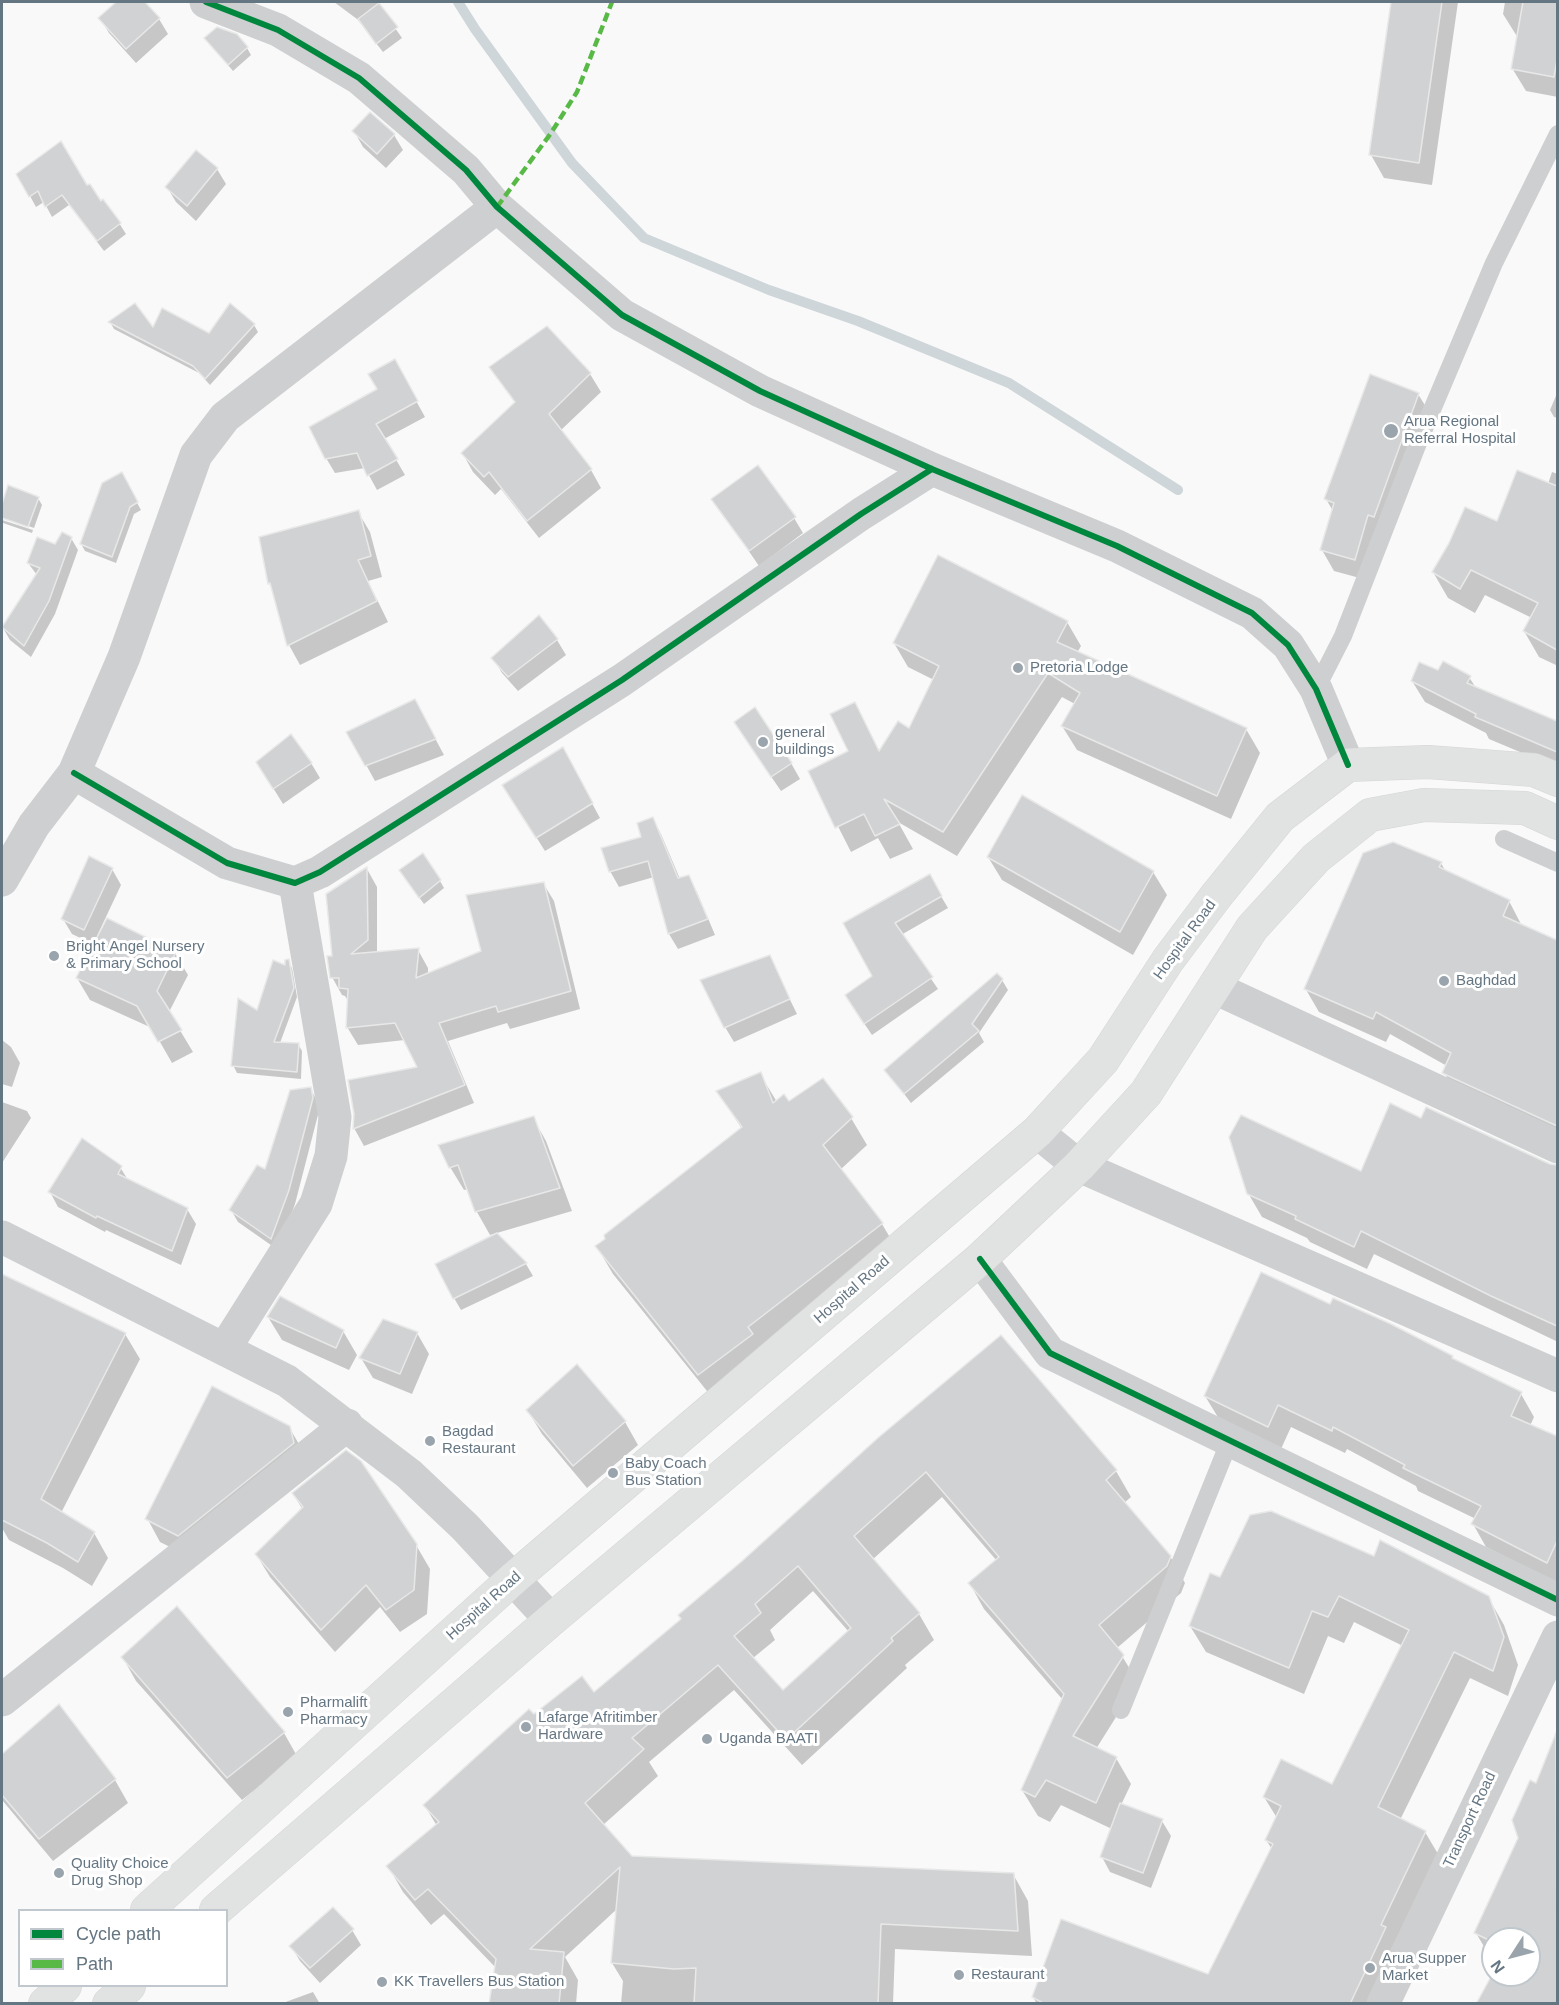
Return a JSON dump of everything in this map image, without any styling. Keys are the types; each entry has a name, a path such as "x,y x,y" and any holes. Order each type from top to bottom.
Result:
{"main road":[{"path":"1348,765 1428,762 1534,770 1557,780"},
{"name":"Hospital Road","path":"149,1909 514,1578 1037,1132 1103,1060 1168,960 1280,817 1348,765"},
{"path":"218,1909 551,1620 980,1258 1078,1166 1146,1093 1252,928 1316,858 1371,815 1424,805 1525,808 1557,823"},
{"path":"45,2004 64,1987"},
{"path":"109,2004 128,1987"}],"street":[{"path":"206,2 278,30 359,78 466,170 497,207 622,315 760,392 932,469 1117,546 1252,613 1288,645 1316,689 1348,765"},
{"path":"2,880 34,825 74,773 124,657 196,455 225,417 497,207"},
{"path":"74,773 227,863 295,883 320,872 622,680 861,514 932,469"},
{"path":"225,1348 316,1204 331,1156 335,1116 295,883"},
{"path":"1215,988 1557,1147"},
{"path":"1037,1132 1078,1166 1557,1376"},
{"path":"2,1236 287,1381 409,1474 465,1527 551,1620"},
{"path":"980,1258 1050,1353 1557,1600"},
{"path":"2,1700 347,1425"},
{"name":"Transport Road","path":"1383,2004 1557,1637"}],"lane":[{"path":"1316,689 1343,636 1418,443 1494,263 1557,134"},
{"path":"1504,839 1557,863"},
{"path":"1120,1710 1230,1440"}],"building":[{"path":"116,2 145,2 160,18 126,49 98,18"},
{"path":"1391,2 1442,2 1419,163 1369,155"},
{"path":"1523,2 1557,2 1557,60 1554,77 1511,69"},
{"path":"379,3 398,27 376,44 358,19"},
{"path":"217,27 237,34 248,47 228,65 204,38"},
{"path":"370,112 395,134 377,154 352,131"},
{"path":"61,141 87,185 90,184 101,201 103,199 121,223 97,241 62,195 45,207 38,191 29,197 16,174"},
{"path":"196,150 218,168 187,206 165,187"},
{"path":"135,303 153,327 162,308 209,333 230,303 255,324 205,379 193,366 108,322"},
{"path":"547,326 591,373 549,414 592,469 527,521 489,472 484,477 461,453 515,402 489,367"},
{"path":"395,359 418,401 376,424 398,459 367,476 357,453 325,459 309,427 377,389 368,374"},
{"path":"1370,374 1419,393 1374,517 1368,515 1355,560 1320,550 1334,503 1324,499"},
{"path":"758,465 796,517 749,551 711,499"},
{"path":"1517,470 1557,486 1557,650 1523,631 1538,603 1471,570 1460,589 1432,572 1449,543 1465,507 1497,521"},
{"path":"122,472 138,502 130,507 112,557 80,544 102,483"},
{"path":"8,485 39,497 28,527 2,518 2,504"},
{"path":"359,510 371,556 358,560 377,601 287,646 270,583 268,584 259,537"},
{"path":"62,532 72,537 49,601 24,646 2,627 40,568 27,563 37,537 55,544"},
{"path":"938,555 1068,621 1057,642 1247,728 1217,796 1061,726 1080,693 1048,673 943,832 884,799 900,824 875,836 864,814 835,828 808,771 848,751 830,714 855,702 879,751 898,721 909,728 939,666 893,643"},
{"path":"539,615 558,639 508,677 491,658"},
{"path":"1443,661 1471,676 1467,683 1557,721 1557,752 1475,717 1476,714 1411,681 1419,662 1438,670"},
{"path":"415,699 436,739 365,766 346,732"},
{"name":"general buildings","path":"755,707 792,763 771,777 734,722"},
{"path":"291,734 312,763 273,789 256,762"},
{"path":"563,747 593,803 536,838 502,785"},
{"path":"1022,795 1154,871 1120,932 987,857"},
{"path":"653,817 678,878 689,875 708,919 668,934 648,861 609,872 601,848 641,837 637,823"},
{"path":"1393,842 1442,862 1439,867 1510,900 1503,916 1557,940 1557,1126 1442,1073 1451,1053 1376,1012 1373,1019 1304,989 1363,853"},
{"path":"423,853 441,880 419,898 399,870"},
{"path":"89,856 113,868 84,930 61,919"},
{"path":"367,867 368,940 351,954 419,948 416,978 481,951 466,895 544,882 571,991 498,1012 496,1006 439,1023 465,1085 353,1129 354,1114 348,1080 417,1067 395,1023 346,1028 348,989 339,988 339,978 330,978 327,956 332,956 326,894"},
{"path":"930,874 942,896 895,923 933,977 864,1024 845,995 872,976 843,923"},
{"path":"107,918 176,952 157,991 182,1030 158,1042 137,1006 76,978"},
{"path":"770,955 790,999 724,1028 700,980"},
{"path":"289,959 294,988 274,1042 299,1043 297,1072 231,1066 238,998 257,1010 273,960 285,965 285,960"},
{"path":"997,973 1003,979 972,1024 979,1031 904,1094 884,1070"},
{"path":"761,1072 773,1103 784,1094 789,1101 823,1078 853,1117 823,1145 883,1223 748,1327 753,1334 698,1375 595,1246 605,1239 604,1235 742,1127 716,1091"},
{"path":"311,1087 313,1098 289,1190 271,1239 229,1210 257,1165 265,1169 290,1090"},
{"path":"1390,1103 1421,1118 1426,1107 1550,1164 1557,1165 1557,1326 1361,1231 1354,1247 1295,1219 1296,1216 1247,1194 1229,1137 1241,1115 1361,1171"},
{"path":"534,1116 560,1188 475,1212 458,1165 449,1168 438,1145"},
{"path":"82,1138 122,1166 118,1174 188,1208 172,1251 97,1216 96,1218 48,1192"},
{"path":"497,1233 527,1263 453,1299 435,1264"},
{"path":"1261,1272 1330,1304 1333,1298 1391,1324 1453,1356 1452,1358 1522,1392 1511,1416 1557,1436 1557,1541 1547,1563 1471,1524 1481,1506 1403,1468 1405,1465 1333,1427 1332,1431 1278,1405 1268,1427 1204,1396"},
{"path":"2,1274 126,1333 41,1499 95,1532 78,1562 2,1520"},
{"path":"280,1296 344,1330 336,1348 267,1317"},
{"path":"383,1319 418,1332 400,1374 359,1358"},
{"path":"1001,1335 1117,1470 1106,1480 1171,1556 1167,1566 1099,1625 1124,1655 1073,1736 1117,1757 1096,1803 1046,1780 1035,1797 1021,1790 1064,1694 968,1583 999,1557 926,1472 854,1536 920,1613 891,1638 893,1641 786,1740 718,1665 632,1738 644,1749 585,1803 632,1856 1014,1873 1018,1931 881,1924 878,2004 694,2004 696,1968 674,1969 611,1963 620,1867 530,1949 564,1952 559,2004 489,2004 496,1959 428,1889 415,1900 386,1866 439,1822 423,1805 529,1709 534,1714 582,1676 594,1692 681,1619 678,1615 741,1562 879,1437","holes":["798,1566 851,1628 783,1690 734,1636 761,1613 755,1604"]},
{"path":"577,1364 626,1421 573,1466 526,1410"},
{"path":"212,1386 290,1426 294,1443 178,1536 145,1519"},
{"path":"346,1450 361,1461 417,1544 414,1590 386,1610 366,1585 321,1630 255,1554 303,1507 292,1493"},
{"path":"1271,1511 1374,1556 1380,1540 1489,1596 1504,1637 1493,1671 1454,1652 1378,1807 1426,1831 1381,1925 1386,1927 1350,2004 1045,2004 1032,1997 1061,1919 1208,1974 1273,1844 1265,1840 1281,1806 1263,1797 1281,1759 1332,1784 1409,1630 1339,1596 1328,1617 1312,1611 1289,1668 1189,1626 1210,1573 1220,1577 1250,1515"},
{"path":"177,1606 285,1732 227,1778 121,1657"},
{"path":"59,1704 116,1779 39,1839 2,1795 2,1754"},
{"path":"1556,1733 1557,2004 1476,2004 1485,1987 1541,1987 1541,1927 1481,1927 1481,1936 1474,1933 1518,1838 1512,1820 1530,1780 1536,1783"},
{"path":"1120,1803 1163,1819 1143,1873 1100,1857"},
{"path":"333,1907 354,1929 310,1968 289,1946"}],"waterway":[{"path":"458,2 572,163 644,238 769,290 858,321 1009,383 1178,490"}],"marked path":[{"path":"497,207 551,133 577,92 612,2"}],"cycle path":[{"path":"206,2 278,30 359,78 466,170 497,207 622,315 760,391 932,469 1117,546 1252,613 1288,645 1316,689 1348,765"},
{"path":"74,773 227,863 295,883 320,872 622,680 861,514 932,469"},
{"path":"980,1259 1050,1353 1558,1600"}],"place":[{"name":"Arua Regional Referral Hospital","path":"1391,431"},
{"name":"Pretoria Lodge","path":"1018,668"},
{"name":"general buildings","path":"763,742"},
{"name":"Bright Angel Nursery & Primary School","path":"54,956"},
{"name":"Baghdad","path":"1444,981"},
{"name":"Bagdad Restaurant","path":"430,1441"},
{"name":"Baby Coach Bus Station","path":"613,1473"},
{"name":"Pharmalift Pharmacy","path":"288,1712"},
{"name":"Lafarge Afritimber Hardware","path":"526,1727"},
{"name":"Uganda BAATI","path":"707,1739"},
{"name":"Quality Choice Drug Shop","path":"59,1873"},
{"name":"Arua Supper Market","path":"1370,1968"},
{"name":"Restaurant","path":"959,1975"},
{"name":"KK Travellers Bus Station","path":"382,1982"}]}
